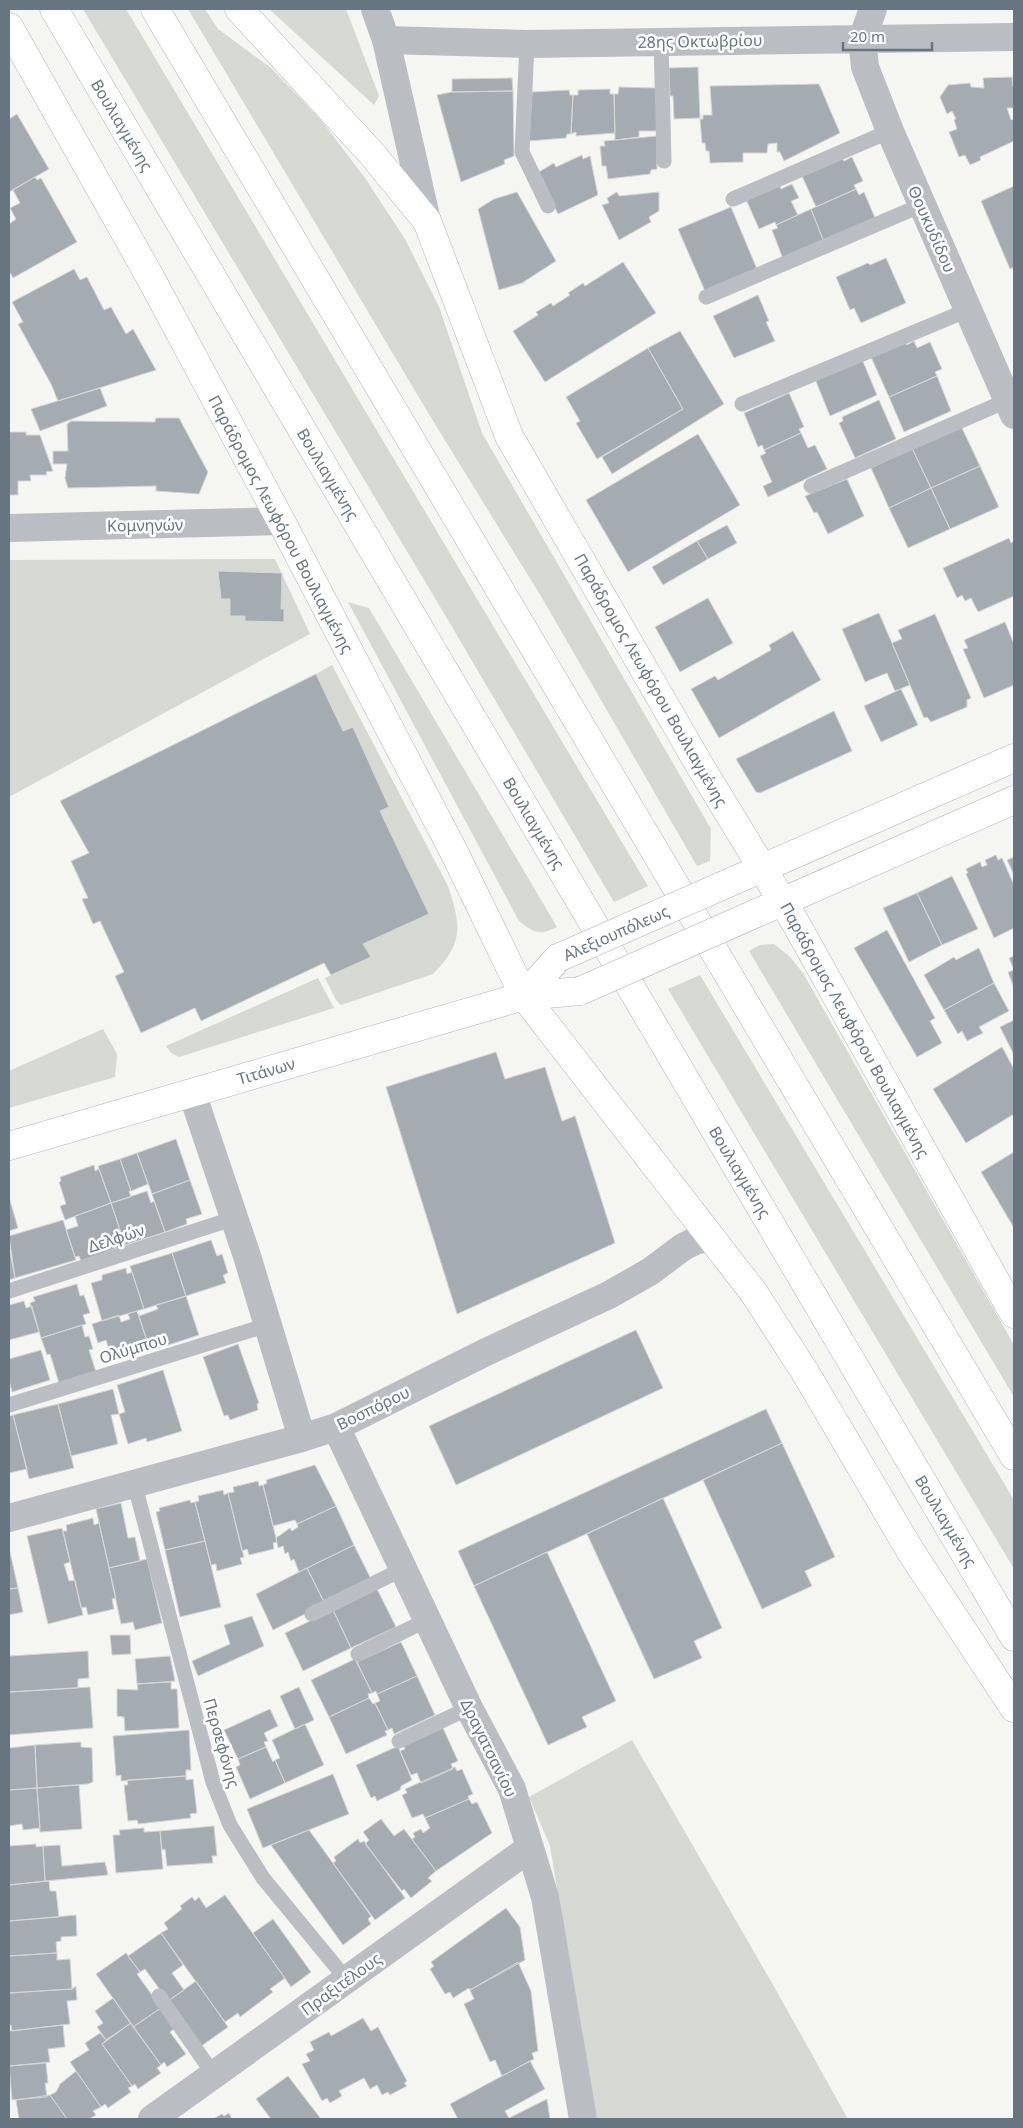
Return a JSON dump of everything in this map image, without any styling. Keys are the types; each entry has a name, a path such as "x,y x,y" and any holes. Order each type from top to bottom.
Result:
{"main road":[{"name":"Βουλιαγμένης","path":"54,9 1014,1637"},
{"path":"155,9 1014,1456"},
{"path":"239,9 372,154 427,221"},
{"name":"Παράδρομος Λεωφόρου Βουλιαγμένης","path":"12,37 149,274 281,521 438,820 524,996 712,1238"},
{"name":"Παράδρομος Λεωφόρου Βουλιαγμένης","path":"427,221 470,329 508,436 700,766 764,868 771,907 1014,1314"},
{"name":"Αλεξιουπόλεως","path":"524,996 558,958 1014,758"},
{"path":"524,996 580,991 1014,800"},
{"name":"Τιτάνων","path":"9,1146 524,996"},
{"path":"712,1238 764,1308 805,1372 911,1552 1014,1708"}],"street":[{"name":"Παράδρομος Λεωφόρου Βουλιαγμένης","path":"375,9 386,40 427,221"},
{"path":"862,39 873,9"},
{"name":"28ης Οκτωβρίου","path":"386,40 527,44 1014,37"},
{"name":"Θουκυδίδου","path":"862,39 865,67 890,131 968,310 1012,404"},
{"name":"Κομνηνών","path":"9,528 281,521"},
{"path":"192,1093 235,1218 302,1438"},
{"name":"Βοσπόρου","path":"9,1518 134,1482 302,1438 336,1426 486,1352 617,1292 651,1271 683,1247 697,1240 712,1238"},
{"name":"Δραγατσανίου","path":"336,1426 469,1708 512,1789 546,1897 583,2119"},
{"name":"Πραξιτέλους","path":"152,2119 530,1848"}],"lane":[{"path":"661,41 664,161"},
{"path":"527,44 522,152 548,206"},
{"path":"733,199 890,131"},
{"path":"706,297 922,205"},
{"path":"742,404 968,310"},
{"path":"811,486 1012,404"},
{"name":"Δελφών","path":"9,1291 235,1218"},
{"name":"Ολύμπου","path":"9,1405 268,1325"},
{"name":"Περσεφόνης","path":"134,1482 214,1782 230,1825 263,1878 347,1980"},
{"path":"312,1614 403,1569"},
{"path":"358,1654 427,1620"},
{"path":"399,1740 469,1708"},
{"path":"159,1996 214,2075"}],"shaded area":[{"path":"83,9 126,9 648,886 614,902"},
{"path":"188,9 205,9 218,29 271,68 321,120 365,178 405,239 439,307 482,433 711,829 710,861 697,866 542,598 427,411"},
{"path":"269,9 346,9 379,96 374,105"},
{"path":"275,559 310,634 9,797 9,560"},
{"path":"348,602 369,608 557,927 546,932 537,932 519,921"},
{"path":"332,665 448,886 456,912 457,923 455,943 443,963 433,974 341,1005 336,1000 325,978 371,957 363,944 429,914 380,811 389,807 353,727 343,731 316,674"},
{"path":"774,944 790,957 803,973 1014,1345 1014,1397 749,951 760,945"},
{"path":"700,975 1014,1500 1014,1569 668,989"},
{"path":"318,978 334,1008 179,1057 171,1053 166,1046"},
{"path":"103,1029 117,1054 115,1077 9,1108 9,1071"},
{"path":"632,1740 848,2119 595,2119 550,1846 529,1797"}],"building":[{"path":"698,67 700,118 674,119 673,96 670,96 669,68"},
{"path":"1012,77 1014,108 1007,108 1011,120 1014,119 1014,141 980,157 981,160 970,165 965,155 959,157 949,132 957,129 954,120 956,119 952,111 947,114 940,97 948,85 970,83 971,87 984,88 983,78"},
{"path":"512,78 513,91 452,92 452,79"},
{"path":"819,84 840,133 784,161 780,152 777,152 777,143 768,144 767,153 743,153 743,162 710,163 709,151 706,151 705,143 702,143 700,119 703,119 703,115 712,115 710,86"},
{"path":"619,87 656,88 659,131 639,131 639,137 615,140 614,94 618,94"},
{"path":"610,89 610,94 614,94 615,133 576,136 576,132 571,134 573,95 578,95 578,90"},
{"path":"569,90 570,95 573,95 571,134 567,134 566,138 529,141 532,92"},
{"path":"513,91 514,156 504,160 505,164 461,182 437,95 452,92"},
{"path":"17,114 49,169 9,192 9,119"},
{"path":"657,136 657,169 651,170 650,174 608,179 606,166 602,166 600,146 605,146 604,141"},
{"path":"582,155 583,159 590,156 598,195 558,214 537,173 554,163 556,167"},
{"path":"852,157 863,181 854,185 856,189 816,207 802,176 842,158 844,161"},
{"path":"35,177 37,180 41,178 77,242 13,278 9,271 9,224 16,219 10,208 20,203 13,190"},
{"path":"778,182 781,189 792,184 799,198 791,201 798,215 776,225 775,222 759,229 745,197"},
{"path":"1014,186 1014,267 1010,269 981,201"},
{"path":"856,189 859,195 864,192 876,220 824,242 811,209"},
{"path":"517,192 556,261 522,283 499,290 478,209 494,199"},
{"path":"617,192 619,196 659,192 659,211 649,217 651,222 619,240 602,205 609,203 607,198"},
{"path":"731,207 757,269 705,291 678,229"},
{"path":"811,209 824,242 783,259 772,230 778,228 776,225"},
{"path":"886,258 906,303 861,323 854,308 850,310 836,277 868,263 870,265"},
{"path":"623,262 656,313 545,382 513,331 538,315 536,312 551,303 553,306 570,295 568,293 583,283 585,286"},
{"path":"74,269 80,280 87,277 104,310 111,307 126,334 133,329 156,370 58,401 51,384 18,324 23,322 12,302"},
{"path":"758,295 769,321 766,322 775,341 734,358 713,316"},
{"path":"680,331 724,404 612,474 602,457 683,409 648,348"},
{"path":"914,341 917,348 930,342 942,369 935,372 937,376 889,397 871,357 905,342 907,345"},
{"path":"648,348 683,409 597,459 576,423 580,421 566,397"},
{"path":"862,359 877,395 830,416 815,379"},
{"path":"937,376 951,411 904,432 889,397"},
{"path":"100,388 107,406 40,431 31,409"},
{"path":"789,393 804,427 799,429 801,433 764,450 762,445 758,447 744,413"},
{"path":"879,400 896,439 855,458 839,423 843,421 842,417"},
{"path":"156,418 179,418 208,472 199,494 156,491 156,486 68,488 65,478 67,464 53,464 53,451 68,451 67,424 71,421 155,422"},
{"path":"961,426 980,466 931,488 912,448"},
{"path":"9,432 26,432 26,435 40,435 53,471 46,472 47,475 30,475 31,481 18,481 18,495 9,495"},
{"path":"801,433 808,448 815,445 827,469 768,497 763,486 772,482 760,456 766,453 764,450"},
{"path":"698,434 740,505 628,572 586,500"},
{"path":"912,448 931,488 889,508 871,468"},
{"path":"980,466 999,507 950,529 931,488"},
{"path":"847,479 864,516 828,534 817,512 814,513 805,496"},
{"path":"931,488 950,529 908,548 889,508"},
{"path":"727,525 737,543 708,559 697,541"},
{"path":"1009,538 1011,543 1014,541 1014,596 978,612 971,598 965,601 962,595 957,598 943,568"},
{"path":"697,541 708,559 663,585 652,567"},
{"path":"218,571 282,573 281,609 284,609 284,622 245,621 245,616 230,616 230,599 221,599"},
{"path":"708,598 733,643 680,672 655,627"},
{"path":"879,613 910,685 895,691 887,673 865,682 842,629"},
{"path":"935,614 971,698 967,700 967,707 931,722 927,717 924,718 892,643 902,639 898,630"},
{"path":"1005,622 1014,644 1014,685 984,698 963,649 968,648 964,640"},
{"path":"793,631 821,680 719,738 691,689 715,676 718,680 771,650 769,645"},
{"path":"316,674 343,731 353,727 389,807 380,811 429,914 363,944 371,957 331,975 324,963 201,1021 195,1008 141,1033 115,976 124,972 100,921 93,924 82,899 88,898 71,861 89,853 60,801"},
{"path":"901,689 918,725 881,742 864,706"},
{"path":"834,711 852,751 760,793 756,792 736,759"},
{"path":"996,855 998,860 1002,858 1014,885 1014,928 994,938 966,874 968,873 966,869 980,862 982,867 987,865 985,860"},
{"path":"1014,857 1014,875 1007,860"},
{"path":"952,876 978,929 942,945 917,893"},
{"path":"917,893 942,945 909,962 883,908"},
{"path":"887,930 935,1018 930,1021 942,1043 917,1057 854,948"},
{"path":"979,948 994,983 944,1010 924,975 954,957 956,960"},
{"path":"1014,956 1014,970 1009,958"},
{"path":"1014,970 1014,988 1008,972"},
{"path":"994,983 1009,1011 979,1027 983,1033 967,1041 962,1031 958,1034 944,1010"},
{"path":"1014,1020 1014,1055 1000,1027"},
{"path":"1002,1047 1014,1069 1014,1114 966,1143 933,1089"},
{"path":"496,1052 505,1079 545,1067 562,1121 575,1116 615,1243 457,1314 386,1087"},
{"path":"176,1139 190,1180 152,1194 137,1153"},
{"path":"1014,1152 1014,1228 981,1172"},
{"path":"137,1153 148,1184 131,1191 120,1159"},
{"path":"120,1159 131,1191 129,1191 131,1197 111,1203 98,1166"},
{"path":"94,1165 95,1171 99,1169 111,1203 65,1220 60,1206 66,1204 59,1182 61,1181 60,1177"},
{"path":"190,1180 202,1214 186,1219 187,1224 165,1232 152,1194"},
{"path":"147,1191 151,1203 154,1201 165,1232 125,1245 111,1203"},
{"path":"9,1197 18,1228 9,1231"},
{"path":"111,1203 125,1245 81,1261 79,1256 75,1257 66,1230 78,1226 75,1216"},
{"path":"63,1220 76,1260 15,1278 9,1236"},
{"path":"211,1240 217,1256 222,1254 228,1273 223,1275 226,1283 186,1296 172,1253"},
{"path":"9,1247 15,1278 9,1280"},
{"path":"172,1253 186,1296 144,1309 130,1266"},
{"path":"126,1268 127,1274 132,1272 144,1309 102,1321 91,1283 102,1280 102,1275"},
{"path":"77,1284 80,1296 84,1295 90,1313 83,1315 86,1324 41,1338 30,1303 35,1301 33,1297"},
{"path":"186,1296 199,1335 150,1351 139,1316 158,1309 156,1305"},
{"path":"24,1301 26,1308 32,1306 39,1332 9,1340 9,1305"},
{"path":"137,1311 149,1347 112,1360 106,1340 98,1343 92,1324 119,1315 121,1322 130,1319 128,1314"},
{"path":"82,1325 85,1337 89,1336 93,1349 89,1350 96,1372 59,1383 50,1354 47,1355 41,1338"},
{"path":"636,1330 663,1388 456,1485 429,1426"},
{"path":"238,1344 259,1403 257,1404 258,1410 230,1420 228,1415 224,1416 203,1357"},
{"path":"41,1350 50,1380 12,1392 9,1380 9,1359"},
{"path":"163,1370 182,1431 147,1442 146,1438 128,1444 119,1414 125,1412 117,1385"},
{"path":"113,1389 119,1414 111,1415 118,1444 71,1456 58,1404"},
{"path":"58,1404 74,1468 29,1479 13,1415"},
{"path":"766,1409 782,1443 474,1586 458,1551"},
{"path":"13,1415 27,1469 9,1473 9,1416"},
{"path":"782,1443 835,1557 805,1571 812,1586 762,1609 703,1480"},
{"path":"315,1465 336,1506 297,1524 295,1520 273,1526 263,1485 267,1483 266,1480"},
{"path":"258,1481 259,1486 263,1485 277,1542 273,1543 274,1549 249,1555 247,1549 242,1551 228,1493 234,1492 233,1487"},
{"path":"223,1490 224,1495 228,1493 244,1557 240,1558 242,1564 217,1571 216,1564 211,1565 195,1502 199,1501 198,1496"},
{"path":"663,1498 722,1628 694,1641 702,1658 654,1679 587,1534"},
{"path":"190,1500 191,1503 195,1502 205,1541 165,1550 156,1512 160,1511 159,1508"},
{"path":"121,1503 128,1538 135,1537 140,1561 109,1568 96,1509"},
{"path":"336,1506 354,1545 299,1572 294,1559 291,1561 288,1552 285,1554 283,1546 278,1548 276,1538 290,1528 292,1531 298,1527 297,1524"},
{"path":"93,1518 94,1525 99,1523 116,1598 112,1599 114,1609 88,1615 86,1607 81,1608 63,1531 67,1531 66,1525"},
{"path":"62,1528 70,1562 64,1564 69,1581 75,1580 83,1615 48,1624 27,1536"},
{"path":"205,1541 221,1607 180,1617 165,1550"},
{"path":"354,1545 372,1581 325,1604 307,1568"},
{"path":"547,1552 616,1701 582,1717 587,1727 548,1745 474,1586"},
{"path":"9,1553 18,1588 9,1589"},
{"path":"147,1559 162,1623 135,1630 133,1622 121,1624 109,1568"},
{"path":"307,1568 325,1604 273,1630 256,1594"},
{"path":"18,1588 23,1612 9,1615 9,1589"},
{"path":"377,1589 396,1627 351,1648 333,1610"},
{"path":"333,1610 351,1648 303,1671 285,1633"},
{"path":"252,1616 264,1646 198,1676 192,1661 230,1644 224,1625"},
{"path":"110,1635 130,1635 131,1654 112,1655"},
{"path":"401,1642 417,1676 377,1694 376,1691 372,1693 357,1662"},
{"path":"88,1651 89,1678 78,1679 78,1688 9,1692 9,1656"},
{"path":"170,1656 175,1681 137,1684 135,1659"},
{"path":"355,1659 372,1693 368,1694 369,1698 329,1717 311,1680"},
{"path":"417,1676 435,1715 394,1734 392,1728 388,1730 375,1703 380,1701 377,1694"},
{"path":"171,1682 171,1689 177,1689 179,1728 125,1731 124,1717 117,1716 117,1689 138,1690 137,1684"},
{"path":"90,1687 93,1728 9,1735 9,1692"},
{"path":"299,1687 314,1720 295,1729 280,1696"},
{"path":"369,1698 373,1704 375,1703 388,1730 385,1731 387,1735 346,1754 329,1717"},
{"path":"270,1709 278,1726 264,1733 268,1741 264,1742 266,1747 238,1759 224,1730"},
{"path":"305,1724 324,1765 285,1783 275,1760 280,1758 272,1740"},
{"path":"443,1728 458,1761 451,1764 453,1769 421,1783 417,1773 411,1775 400,1751 405,1749 403,1745"},
{"path":"189,1730 191,1770 186,1770 186,1776 121,1781 121,1775 116,1776 113,1736"},
{"path":"81,1742 81,1747 92,1748 93,1782 37,1788 35,1745"},
{"path":"35,1745 37,1788 9,1790 9,1748"},
{"path":"398,1746 412,1780 401,1786 400,1790 377,1801 375,1796 371,1798 356,1765"},
{"path":"266,1747 273,1762 275,1760 285,1783 250,1799 236,1767 240,1765 238,1759"},
{"path":"455,1767 457,1771 462,1769 473,1794 468,1796 469,1799 425,1818 423,1814 412,1818 402,1795 407,1793 405,1789"},
{"path":"333,1774 349,1814 263,1848 247,1809"},
{"path":"186,1776 186,1780 193,1779 197,1813 190,1814 191,1818 138,1824 137,1820 128,1821 124,1785 128,1785 127,1780"},
{"path":"79,1785 82,1829 40,1832 37,1788"},
{"path":"37,1788 40,1828 23,1830 22,1824 9,1826 9,1790"},
{"path":"469,1799 472,1804 477,1802 492,1833 436,1871 412,1839 415,1837 413,1833 421,1829 423,1833 430,1828 425,1818"},
{"path":"381,1819 394,1836 404,1829 436,1871 428,1878 432,1881 411,1898 404,1889 402,1891 365,1844 369,1840 363,1832"},
{"path":"214,1826 217,1856 212,1856 213,1863 167,1866 165,1849 162,1850 160,1831"},
{"path":"144,1828 144,1832 160,1831 163,1869 116,1873 113,1835 120,1835 119,1830"},
{"path":"309,1830 371,1916 368,1919 371,1924 343,1945 271,1845"},
{"path":"358,1839 360,1843 364,1841 405,1898 375,1920 333,1863 336,1861 334,1857"},
{"path":"36,1844 36,1847 43,1846 45,1881 9,1885 9,1846"},
{"path":"60,1845 62,1866 105,1862 108,1875 45,1881 43,1846"},
{"path":"49,1881 50,1891 56,1891 59,1917 9,1921 9,1885"},
{"path":"225,1895 285,1978 270,1989 273,1992 240,2017 238,2013 225,2022 161,1933 168,1929 164,1923 182,1909 180,1906 192,1897 195,1901 199,1897 206,1908"},
{"path":"506,1908 520,1927 525,1960 453,1998 450,1992 445,1994 430,1969 434,1966 431,1962"},
{"path":"76,1915 77,1936 61,1937 61,1941 56,1942 57,1953 9,1956 9,1921"},
{"path":"273,1919 311,1972 291,1987 253,1933"},
{"path":"161,1933 183,1965 172,1973 184,1990 168,2001 145,1969 140,1972 128,1956"},
{"path":"57,1953 57,1960 70,1959 72,1989 9,1993 9,1956"},
{"path":"126,1953 140,1972 137,1974 161,2008 133,2027 96,1974"},
{"path":"518,1962 531,1991 538,2051 532,2053 534,2059 502,2076 495,2060 490,2062 464,2004 474,1999 470,1990"},
{"path":"196,1981 228,2027 200,2047 168,2001"},
{"path":"76,1986 77,2000 67,2001 70,2024 12,2031 11,2025 9,2026 9,1993 72,1989"},
{"path":"113,1998 131,2023 106,2040 97,2027 103,2023 95,2011"},
{"path":"161,2008 175,2028 170,2032 186,2054 167,2067 164,2062 161,2065 133,2027"},
{"path":"363,2018 371,2031 378,2027 407,2081 404,2083 407,2086 390,2095 388,2092 382,2095 377,2085 370,2089 364,2078 339,2091 342,2096 330,2103 327,2098 322,2101 302,2064 310,2061 306,2054 314,2050 310,2042 329,2032 331,2036"},
{"path":"131,2023 161,2065 157,2068 161,2073 138,2089 135,2084 132,2086 102,2044"},
{"path":"63,2025 65,2047 48,2049 50,2062 9,2066 9,2031"},
{"path":"100,2033 106,2040 102,2044 132,2086 128,2088 131,2092 108,2108 105,2104 101,2107 70,2062 89,2050 85,2043"},
{"path":"530,2061 545,2089 505,2111 509,2118 458,2119 450,2104"},
{"path":"46,2063 48,2083 45,2083 47,2097 12,2100 9,2066"},
{"path":"76,2071 101,2107 93,2111 96,2115 89,2119 67,2119 50,2095 56,2092 60,2084"},
{"path":"288,2076 321,2119 271,2119 256,2099"},
{"path":"50,2095 67,2119 19,2119 16,2100"},
{"path":"547,2099 550,2119 507,2119"},
{"path":"229,2113 232,2119 213,2119 222,2114 224,2116"}]}
